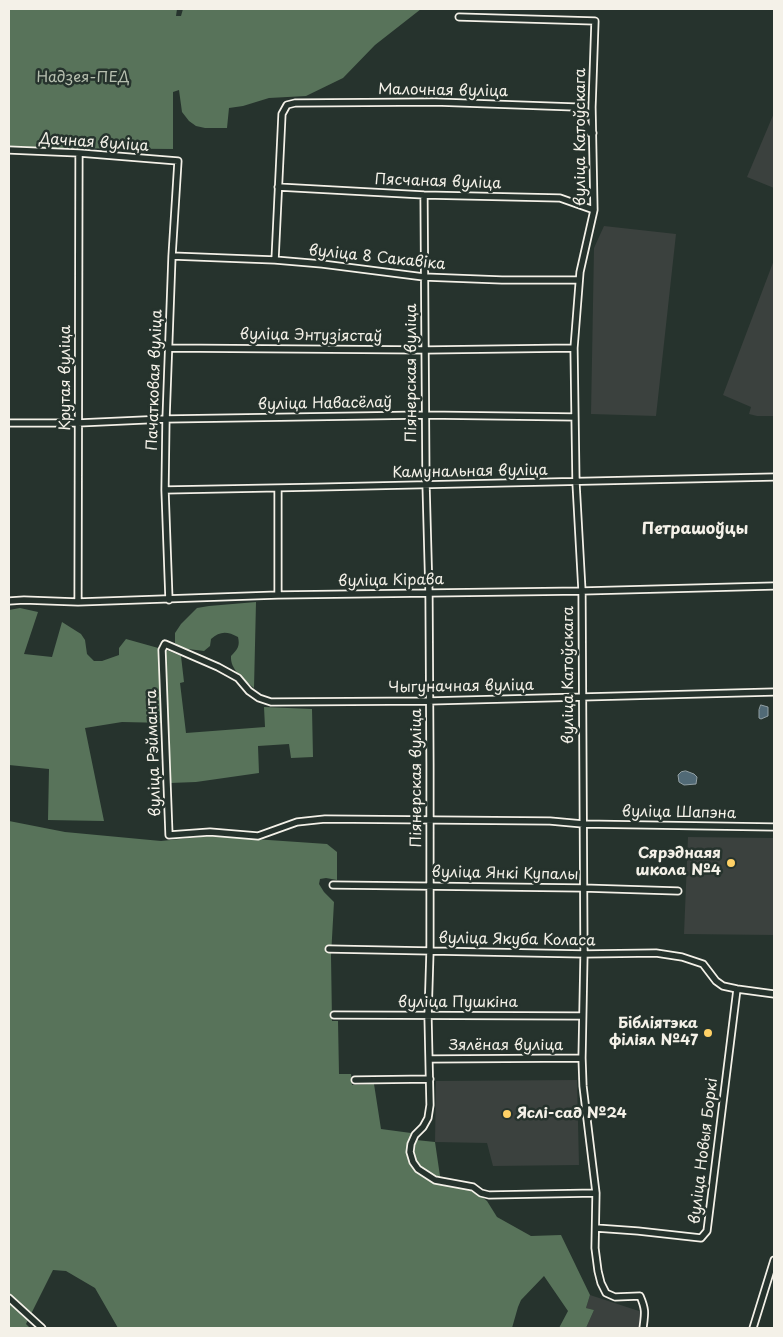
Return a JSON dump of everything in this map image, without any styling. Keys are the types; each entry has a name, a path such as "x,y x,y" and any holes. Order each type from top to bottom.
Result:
{"street":[{"name":"вуліца Катоўскага","path":"459,17 595,21 592,107 594,210 580,272 574,348 576,482 582,591 584,954 582,1058 596,1193 595,1248 598,1271 606,1293 615,1296 640,1296 645,1307 643,1328"},
{"name":"Малочная вуліца","path":"278,187 282,114 287,105 295,103 435,102 575,107 590,133 593,133"},
{"name":"Дачная вуліца","path":"9,150 79,153 178,161"},
{"name":"Крутая вуліца","path":"78,602 79,153"},
{"name":"Пачатковая вуліца","path":"169,600 165,490 166,419 172,256 178,161"},
{"name":"Пясчаная вуліца","path":"278,187 424,195 560,198 594,210"},
{"path":"275,260 278,187"},
{"name":"Піянерская вуліца","path":"424,195 425,415 429,594 430,951 428,1016 430,1105 428,1118 415,1135 410,1152 413,1162 418,1169 435,1180 473,1187 481,1193 489,1195 596,1193"},
{"name":"вуліца 8 Сакавіка","path":"172,256 275,260 424,277 579,280"},
{"name":"вуліца Энтузіястаў","path":"168,348 426,350 574,348"},
{"name":"вуліца Навасёлаў","path":"9,423 78,424 166,419 425,415 575,417"},
{"name":"Камунальная вуліца","path":"165,490 426,484 480,485 774,477"},
{"path":"278,488 278,595"},
{"name":"вуліца Кірава","path":"9,601 78,602 278,595 429,594 774,586"},
{"name":"Чыгуначная вуліца","path":"165,644 218,667 238,678 249,691 271,702 429,701 774,692"},
{"name":"вуліца Рэйманта","path":"165,644 162,650 169,835 210,832 258,836 297,822 325,819 550,821 583,824"},
{"name":"вуліца Шапэна","path":"583,824 774,826"},
{"name":"вуліца Янкі Купалы","path":"333,885 678,891"},
{"name":"вуліца Якуба Коласа","path":"329,949 584,954 656,953 682,957 702,964 716,981 723,986 737,989"},
{"path":"737,989 774,994"},
{"name":"вуліца Новыя Боркі","path":"596,1228 701,1238 707,1231 737,989"},
{"name":"вуліца Пушкіна","path":"334,1015 582,1016"},
{"name":"Зялёная вуліца","path":"429,1059 582,1058"},
{"path":"355,1080 430,1079"},
{"path":"752,1328 774,1260"},
{"path":"9,1298 42,1328"}],"shaded area":[{"path":"774,113 774,188 747,177"},
{"path":"604,226 676,234 656,416 591,414 594,248"},
{"path":"774,260 774,416 757,416 749,414 751,407 723,395"},
{"name":"Сярэднаяя школа №4","path":"688,837 774,838 774,935 684,934"},
{"name":"Яслі-сад №24","path":"577,1080 579,1165 493,1166 487,1143 435,1142 436,1081"},
{"path":"590,1295 642,1312 641,1328 586,1328 594,1310 586,1308"}],"green space":[{"name":"Надзея-ПЕД","path":"9,9 177,9 176,16 181,16 183,9 421,9 375,45 343,78 306,96 269,98 229,108 227,128 196,126 182,112 179,90 173,92 173,149 9,146"},
{"path":"256,602 254,688 238,674 231,661 231,656 239,645 238,637 227,633 217,634 211,639 210,646 204,651 180,648 175,643 175,633 197,608"},
{"path":"20,608 38,612 24,654 52,657 62,622 81,634 85,640 87,654 94,661 102,661 119,655 119,648 126,639 181,656 184,682 180,683 186,733 265,727 264,707 312,709 313,757 291,758 289,744 258,746 259,773 196,782 170,783 168,723 122,722 85,728 104,821 48,820 49,769 9,765 9,610"},
{"path":"9,821 65,832 161,841 210,836 327,844 337,852 337,880 320,879 319,884 334,902 331,956 332,1021 338,1021 339,1074 351,1074 352,1085 374,1084 381,1129 411,1133 416,1140 435,1142 441,1183 471,1188 487,1201 497,1217 531,1236 561,1235 590,1295 586,1308 594,1310 586,1328 559,1328 568,1311 544,1276 521,1300 512,1328 118,1328 95,1288 66,1271 53,1270 26,1324 30,1328 9,1328"}],"water":[{"path":"761,705 768,707 768,716 761,719 759,718 759,710"},
{"path":"686,771 697,777 696,784 684,785 679,782 678,775"}],"place":[{"name":"Сярэднаяя школа №4","path":"731,863"},
{"name":"Бібліятэка філіял №47","path":"708,1033"},
{"name":"Яслі-сад №24","path":"507,1114"}],"district":[{"name":"Петрашоўцы","path":"695,530"}]}
